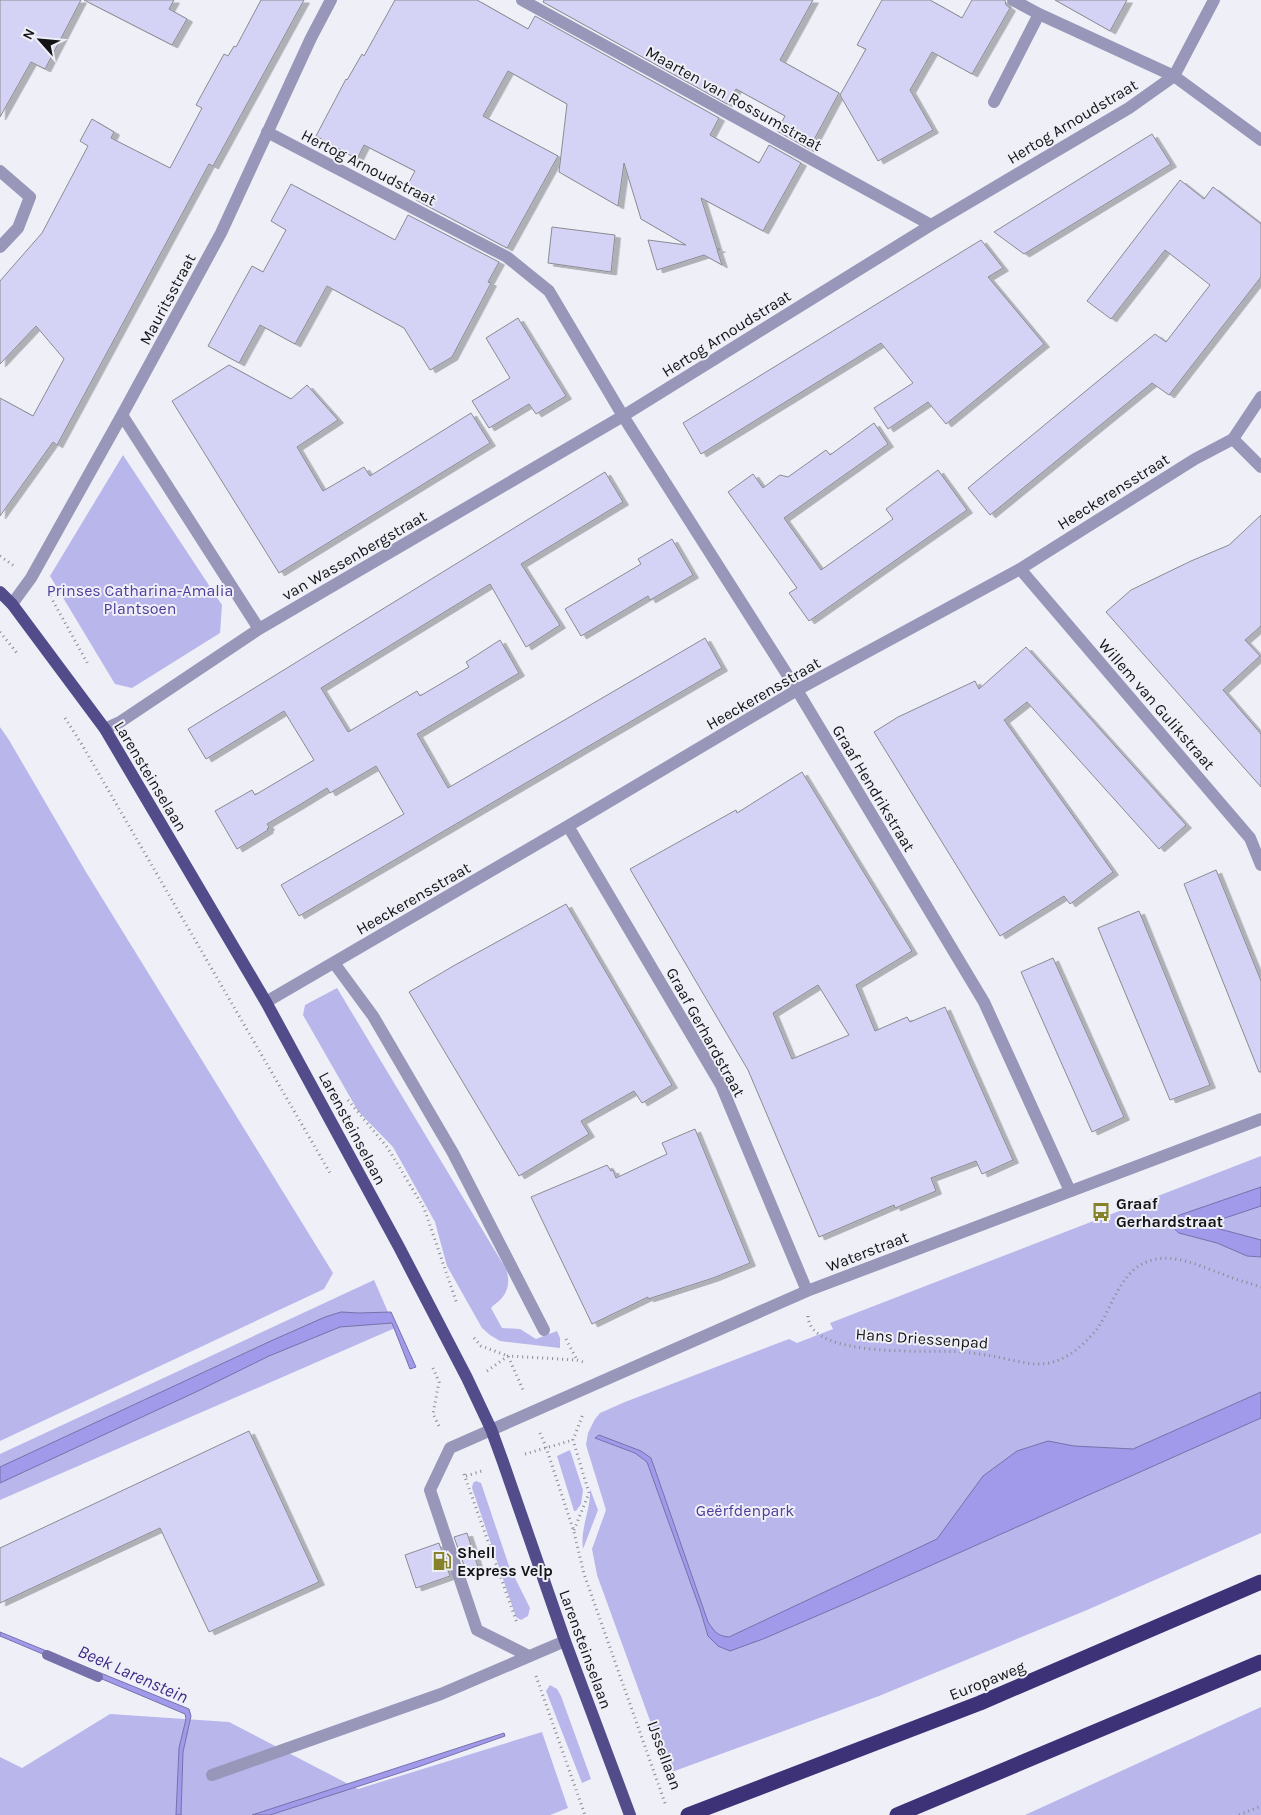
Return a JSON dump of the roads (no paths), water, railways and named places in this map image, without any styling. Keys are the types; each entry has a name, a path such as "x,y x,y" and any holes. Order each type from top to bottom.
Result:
{"highway":[{"name":"Europaweg","path":"688,1815 980,1703 1261,1582"},
{"path":"897,1815 1261,1662"}],"main road":[{"name":"Larensteinselaan","path":"0,592 12,604 105,729 266,1002 399,1247 467,1378 491,1429 565,1641 630,1815"}],"street":[{"name":"Mauritsstraat","path":"12,604 31,578 221,233 311,38 331,0"},
{"name":"Maarten van Rossumstraat","path":"522,0 931,225"},
{"path":"1013,0 1039,14 1174,76 1261,140"},
{"name":"Hertog Arnoudstraat","path":"267,132 507,257 549,291 623,416 931,225 1129,108 1174,76 1214,0"},
{"path":"994,102 1039,14"},
{"path":"0,171 30,197 18,228 0,247"},
{"name":"Heeckerensstraat","path":"266,1002 797,690 1020,569 1195,459 1233,439 1261,397"},
{"path":"122,415 259,629"},
{"name":"van Wassenbergstraat","path":"105,729 120,722 259,629 623,416"},
{"name":"Graaf Hendrikstraat","path":"623,416 797,690 984,1002 1070,1191"},
{"path":"1233,439 1261,467"},
{"name":"Willem van Gulikstraat","path":"1020,569 1250,838 1261,865"},
{"name":"Graaf Gerhardstraat","path":"568,826 720,1085 807,1291"},
{"path":"334,963 373,1016 453,1153 544,1330"},
{"name":"Waterstraat","path":"529,1656 477,1630 430,1490 450,1448 807,1291 1261,1119"},
{"path":"212,1775 441,1694 565,1641"}],"waterway":[{"name":"Beek Larenstein","path":"47,1655 98,1677"}],"place":[{"name":"Graaf Gerhardstraat","path":"1101,1212"},
{"name":"Shell Express Velp","path":"442,1561"}],"park label":[{"name":"Prinses Catharina-Amalia Plantsoen","path":"140,599"},
{"name":"Geërfdenpark","path":"745,1510"}]}
